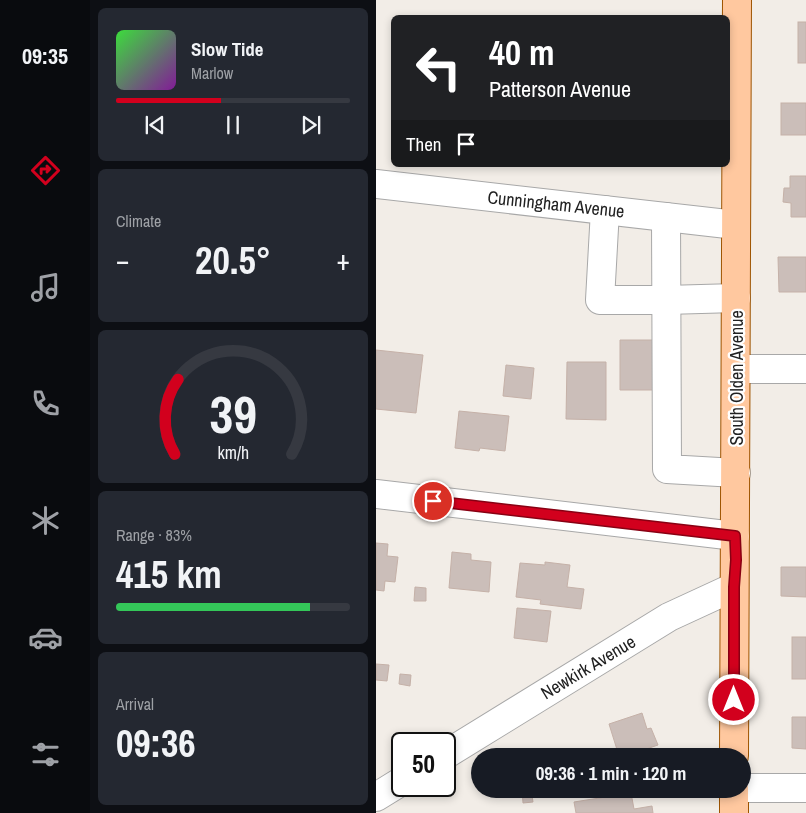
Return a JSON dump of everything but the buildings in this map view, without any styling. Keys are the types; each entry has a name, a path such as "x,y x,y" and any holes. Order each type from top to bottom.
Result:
{"main road":[{"name":"South Olden Avenue","path":"734,748 737,0"},
{"path":"734,798 734,813"}],"street":[{"name":"Cunningham Avenue","path":"376,184 736,225"},
{"path":"605,210 600,300 736,298"},
{"path":"666,217 667,469 736,473"},
{"path":"736,369 806,369"},
{"path":"376,494 735,536"},
{"name":"Newkirk Avenue","path":"456,747 670,617 734,587"},
{"path":"376,797 391,788"},
{"path":"751,788 806,788"}],"route":[{"path":"433,501 735,536 734,700"}]}
